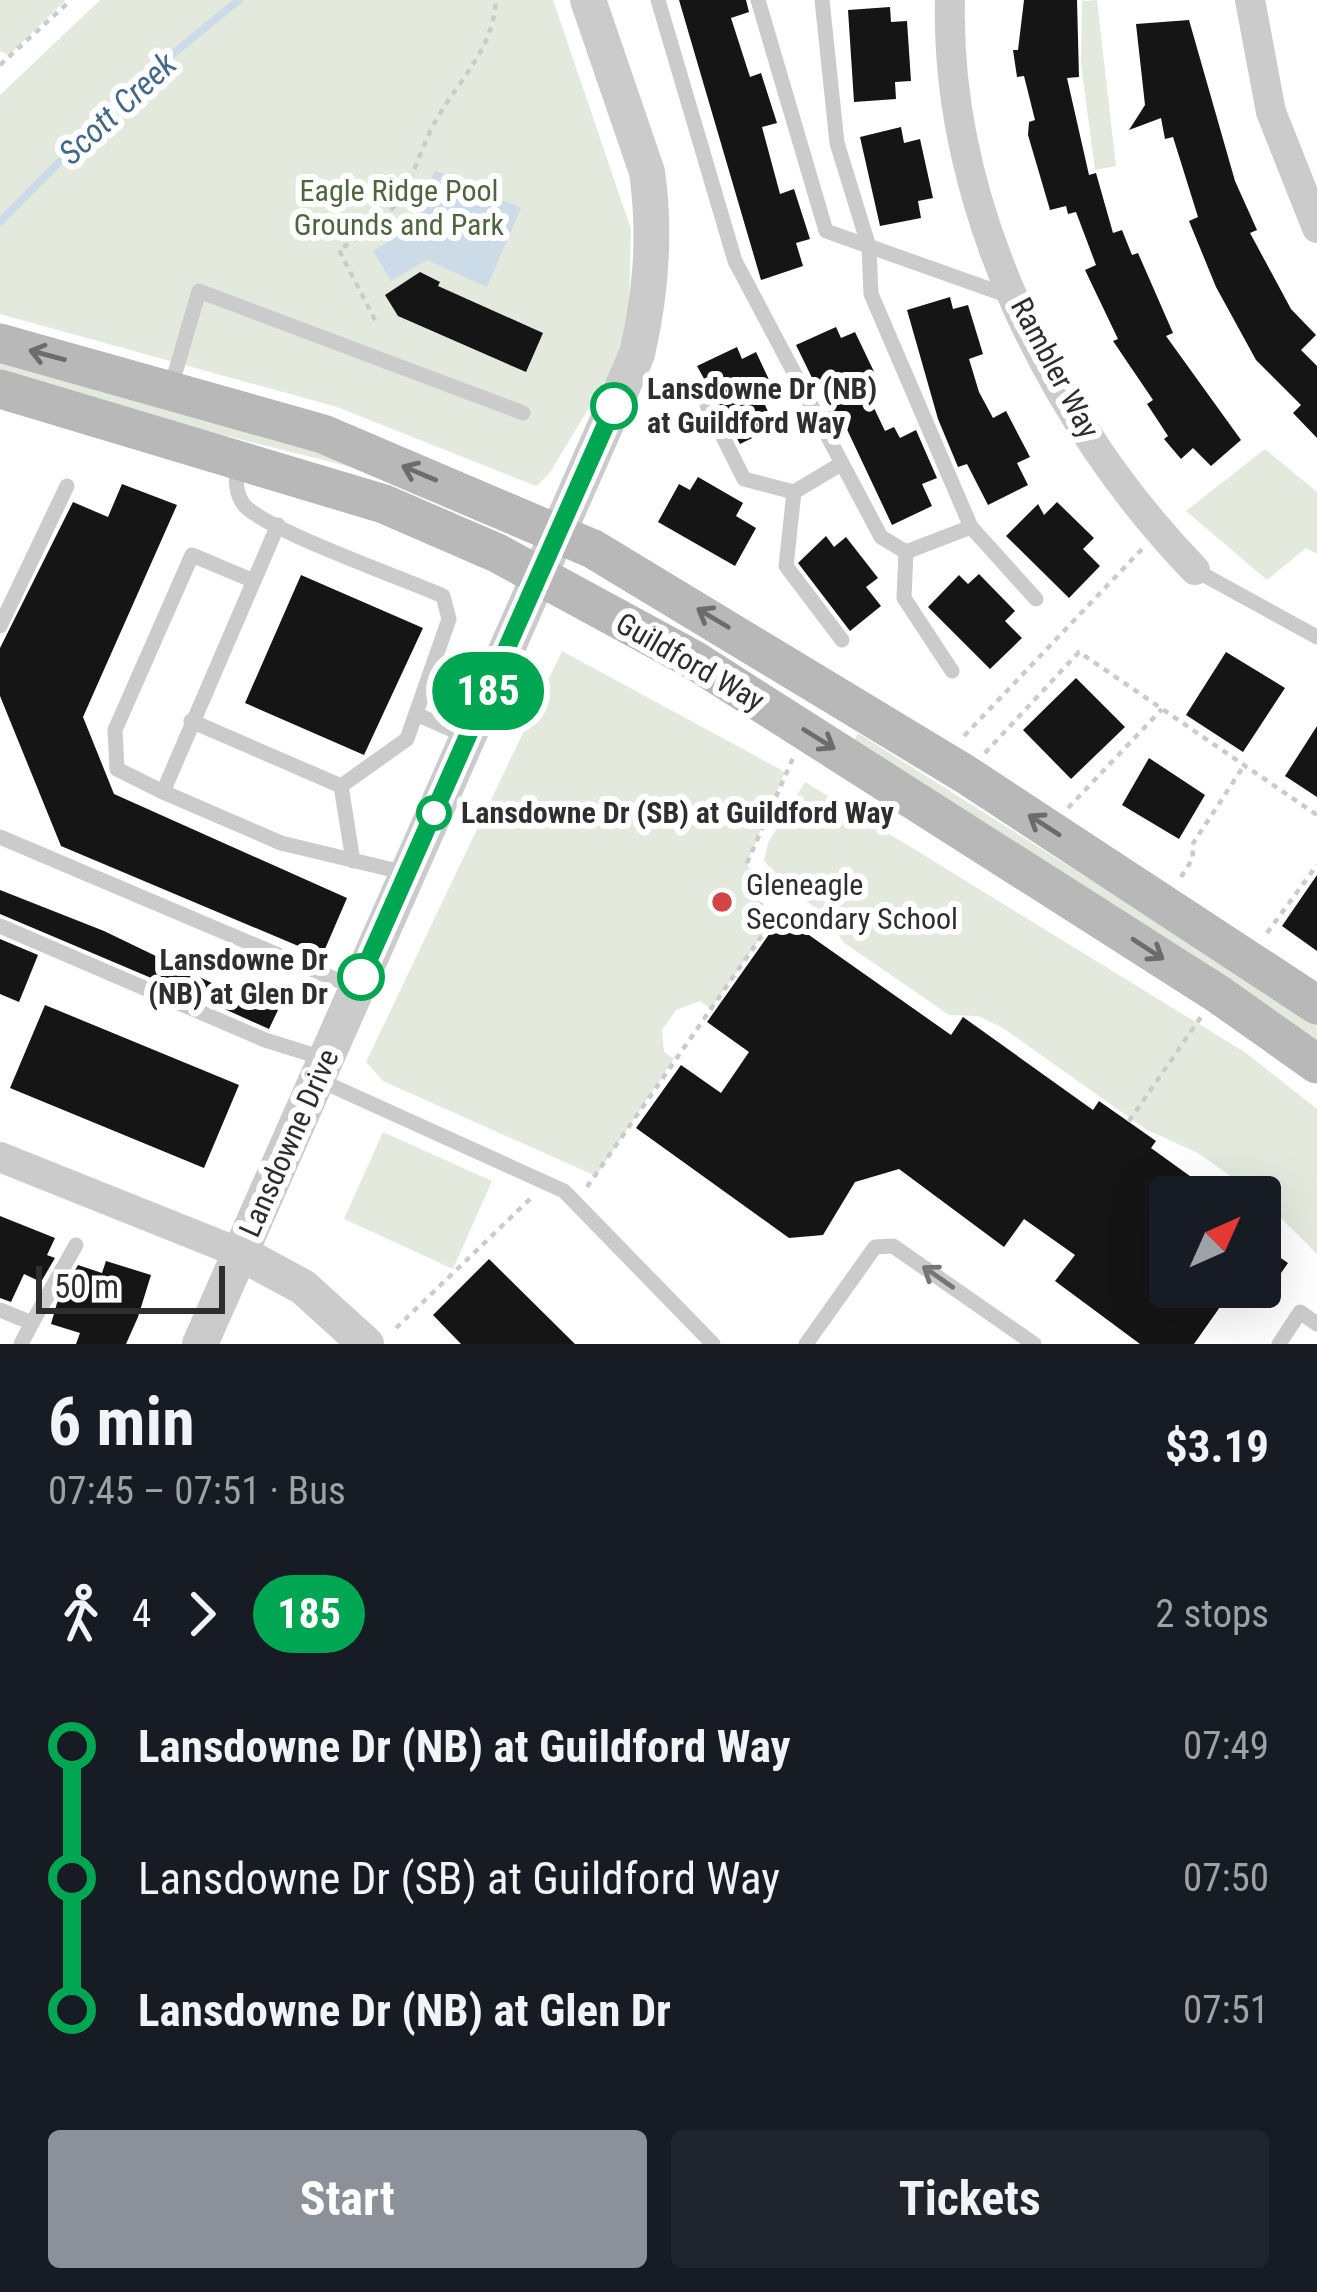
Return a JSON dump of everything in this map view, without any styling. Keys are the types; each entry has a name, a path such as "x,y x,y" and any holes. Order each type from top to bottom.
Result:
{"main road":[{"name":"Guildford Way","path":"0,343 322,434 560,533 718,620 1317,1005"},
{"name":"Guildford Way","path":"0,389 384,504 539,575 790,721 1218,994 1317,1064"}],"street":[{"name":"Lansdowne Drive","path":"200,1344 637,354 653,256 647,172 588,0"},
{"name":"Rambler Way","path":"950,0 962,132 1002,294 1077,419 1158,532 1196,570"},
{"path":"1250,0 1270,112 1317,228"},
{"path":"0,1157 241,1253 381,1336"}],"lane":[{"path":"658,0 735,261 881,537 906,552"},
{"path":"758,0 826,231 1002,294"},
{"path":"822,0 837,143 869,247 871,294 971,527 1036,599"},
{"path":"171,389 200,291 523,413"},
{"path":"707,405 744,479 794,492 841,464"},
{"path":"237,458 235,482 243,505 278,526 443,596 449,619 407,740 341,786"},
{"path":"0,626 67,486"},
{"path":"794,492 786,566 842,640"},
{"path":"164,792 278,526"},
{"path":"906,552 971,527"},
{"path":"906,552 904,598 952,671"},
{"path":"254,581 192,555 115,730 117,769 281,843 406,873"},
{"name":"Rambler Way","path":"1196,570 1317,637"},
{"path":"416,714 469,737"},
{"path":"191,721 341,786"},
{"path":"341,786 353,860"},
{"path":"0,837 356,988"},
{"path":"0,926 265,1040 546,1183 575,1202 713,1344"},
{"path":"21,1344 76,1245"},
{"path":"806,1344 875,1247 893,1246 1034,1344"},
{"path":"0,1310 32,1323"},
{"path":"1280,1344 1300,1312 1317,1324"}],"path":[{"path":"0,64 71,0"},
{"path":"375,320 339,250 386,217 401,197 437,117 471,73 494,23 496,0"},
{"path":"958,743 1158,532"},
{"path":"981,757 1078,652 1317,815"},
{"path":"1064,812 1162,710"},
{"path":"575,1202 768,927 746,863 796,754"},
{"path":"1177,884 1193,858 1192,845 1245,764"},
{"path":"1262,940 1317,866"},
{"path":"1129,1121 1204,1013"},
{"path":"381,1336 546,1183"}],"green space":[{"path":"0,0 66,0 9,55 0,51"},
{"name":"Eagle Ridge Pool Grounds and Park","path":"100,0 553,0 631,229 628,343 549,474 536,486 337,407 0,314 0,95"},
{"path":"1097,0 1116,166 1095,170 1081,64 1082,1"},
{"path":"0,356 239,421 367,471 0,379"},
{"path":"1265,449 1317,492 1317,554 1306,548 1267,580 1186,511"},
{"path":"562,651 785,772 747,863 768,927 711,1009 700,1001 676,1010 662,1030 664,1052 674,1059 596,1176 383,1081 366,1062"},
{"path":"858,733 1317,1023 1317,1040 1179,946 853,743"},
{"path":"805,782 1246,1053 1317,1109 1317,1254 1281,1218 1281,1176 1230,1176 1198,1153 1147,1130 1003,1028 978,1016 949,1015 843,942 828,918 776,878 764,860 768,843"},
{"path":"383,1132 492,1181 453,1269 344,1219"}],"water":[{"path":"435,170 521,208 487,287 427,260 391,281 373,251 409,229"}],"building":[{"path":"679,0 746,0 749,12 731,18 750,77 761,73 777,123 762,127 780,194 794,189 810,239 796,243 803,266 761,280"},
{"path":"1024,0 1077,0 1079,77 1067,78 1089,175 1096,173 1113,233 1122,230 1132,255 1138,253 1173,333 1166,336 1241,440 1211,466 1193,448 1181,459 1164,439 1168,436 1147,404 1153,400 1113,341 1118,339 1085,270 1096,265 1076,212 1068,214 1066,206 1050,210 1028,135 1029,122 1035,120 1024,76 1017,77 1013,50 1018,50"},
{"path":"890,7 891,22 907,21 911,81 895,82 896,99 854,102 848,10"},
{"path":"1189,20 1235,181 1257,230 1250,233 1291,309 1316,335 1301,350 1317,366 1317,438 1293,413 1301,405 1256,360 1216,287 1189,221 1198,217 1173,137 1165,139 1161,118 1129,130 1145,105 1136,24"},
{"path":"901,127 904,143 920,139 933,198 918,201 921,218 880,226 860,137"},
{"path":"420,272 440,282 438,286 543,333 526,372 398,316 385,295"},
{"path":"950,297 953,309 968,305 983,354 969,359 979,392 993,418 1006,411 1030,457 1017,463 1028,485 988,505 967,464 958,467 938,419 907,310"},
{"path":"836,327 841,338 855,332 877,378 863,385 885,431 894,427 900,438 916,430 937,478 922,484 932,506 892,525 843,421 835,425 796,345"},
{"path":"737,347 742,359 756,352 778,399 765,405 775,427 740,444 697,366"},
{"path":"698,477 743,503 736,516 756,528 735,566 658,522 679,484 690,490"},
{"path":"122,484 177,505 83,717 114,794 347,898 322,956 61,846 0,696 0,648 73,502 108,517"},
{"path":"1057,502 1094,538 1083,549 1100,566 1069,598 1006,536 1038,504 1044,515"},
{"path":"826,536 834,547 846,537 878,578 866,587 881,606 850,631 798,563"},
{"path":"979,574 1015,611 1005,621 1022,638 990,669 928,607 959,575 968,584"},
{"path":"301,575 423,628 364,755 245,703"},
{"path":"1226,652 1285,688 1243,752 1186,715"},
{"path":"1076,678 1125,727 1071,779 1023,730"},
{"path":"1317,726 1317,797 1285,776"},
{"path":"1149,758 1205,795 1179,839 1122,805"},
{"path":"1317,875 1317,951 1282,926"},
{"path":"0,890 104,931 216,985 208,1002 0,914"},
{"path":"782,916 951,1035 963,1017 1093,1110 1099,1101 1156,1141 1151,1148 1190,1176 1149,1176 1149,1308 1219,1308 1194,1344 1140,1344 1055,1281 1075,1255 1024,1219 1004,1247 899,1169 855,1182 823,1235 789,1238 636,1128 681,1065 721,1093 749,1052 707,1022"},
{"path":"0,939 38,955 19,1002 0,994"},
{"path":"229,987 278,1010 269,1029 220,1007"},
{"path":"45,1005 239,1085 204,1168 10,1088"},
{"path":"0,1216 55,1238 47,1255 55,1258 41,1282 24,1274 11,1302 0,1298"},
{"path":"489,1259 575,1344 461,1344 433,1315"},
{"path":"106,1261 151,1275 138,1317 126,1344 76,1344 80,1333 51,1324 57,1303 78,1265 102,1273"}],"waterway":[{"name":"Scott Creek","path":"0,222 135,85 239,0"}],"bus line":[{"name":"185","path":"361,977 614,406"}],"place":[{"name":"Lansdowne Dr (NB) at Guildford Way","path":"614,406"},
{"name":"Lansdowne Dr (SB) at Guildford Way","path":"434,813"},
{"name":"Gleneagle Secondary School","path":"722,902"},
{"name":"Lansdowne Dr (NB) at Glen Dr","path":"361,977"}]}
